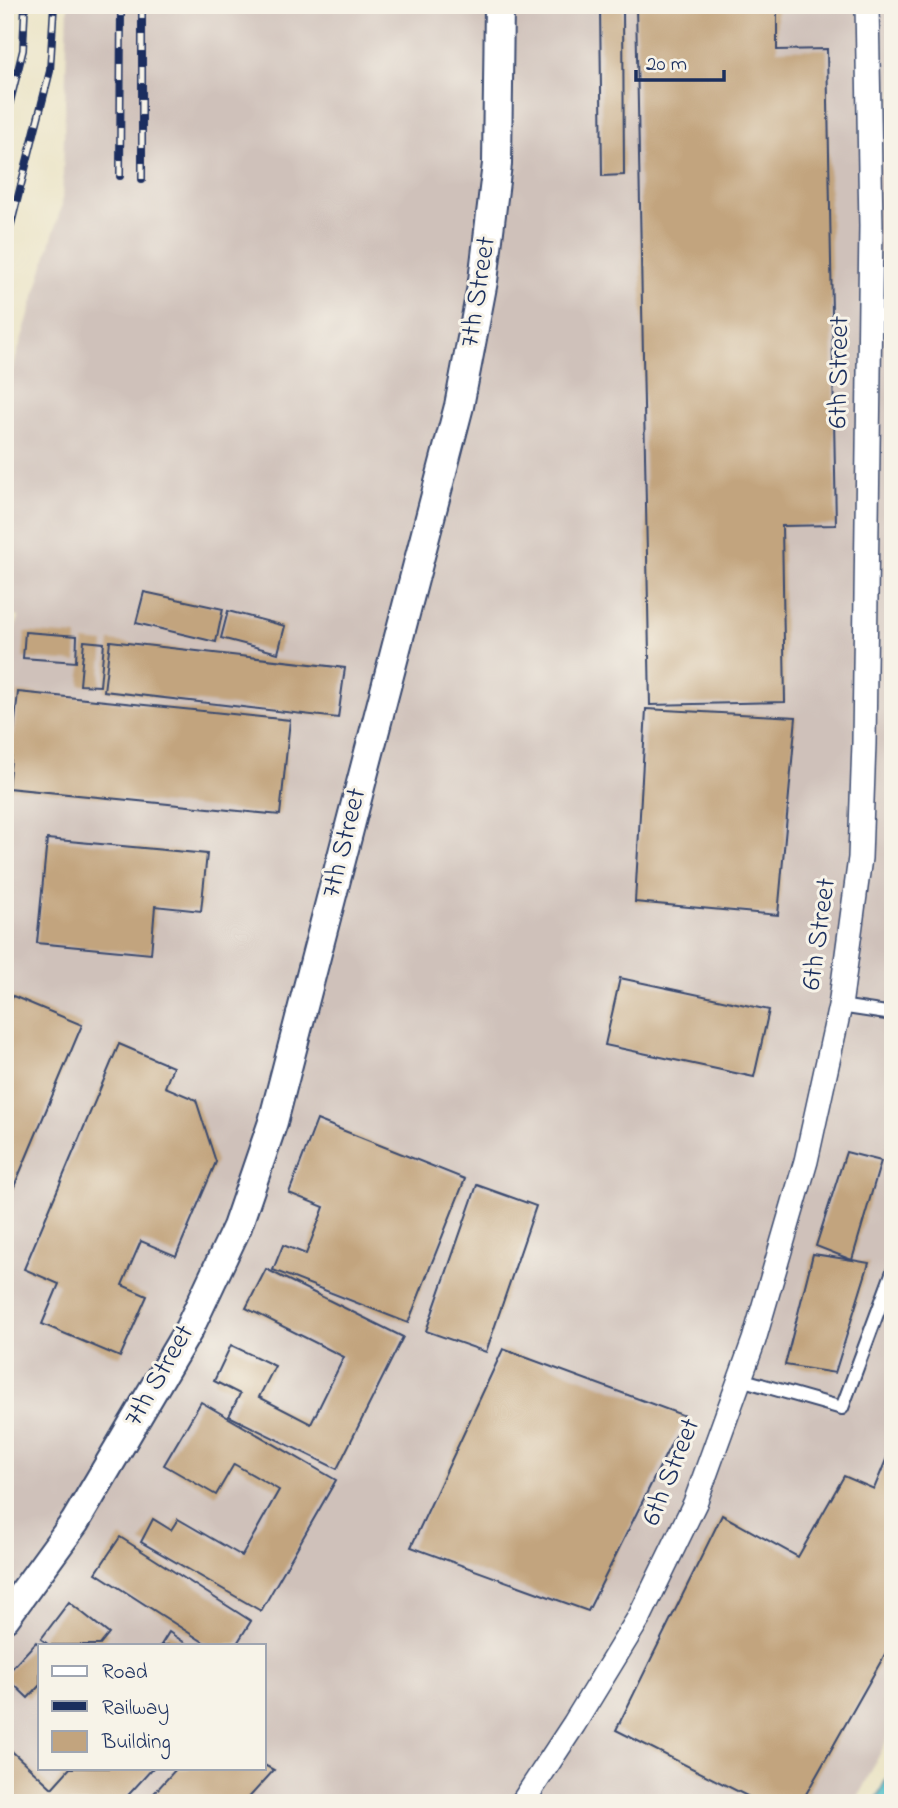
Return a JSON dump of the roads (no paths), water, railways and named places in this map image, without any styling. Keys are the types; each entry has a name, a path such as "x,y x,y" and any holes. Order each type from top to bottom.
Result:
{"street":[{"name":"7th Street","path":"5,1618 75,1522 189,1329 237,1227 274,1122 459,406 483,281 497,164 499,5"},
{"name":"6th Street","path":"522,1803 640,1616 695,1503 754,1340 806,1161 840,1006 860,858 864,743 872,226 867,5"}],"lane":[{"path":"840,1006 893,1014"},
{"path":"740,1379 842,1408 893,1271"}],"water":[{"path":"893,1767 893,1803 874,1803"}],"railway":[{"path":"5,122 23,50 25,5"},
{"path":"5,248 50,71 54,5"},
{"path":"120,176 121,5"},
{"path":"142,5 142,179"}]}
